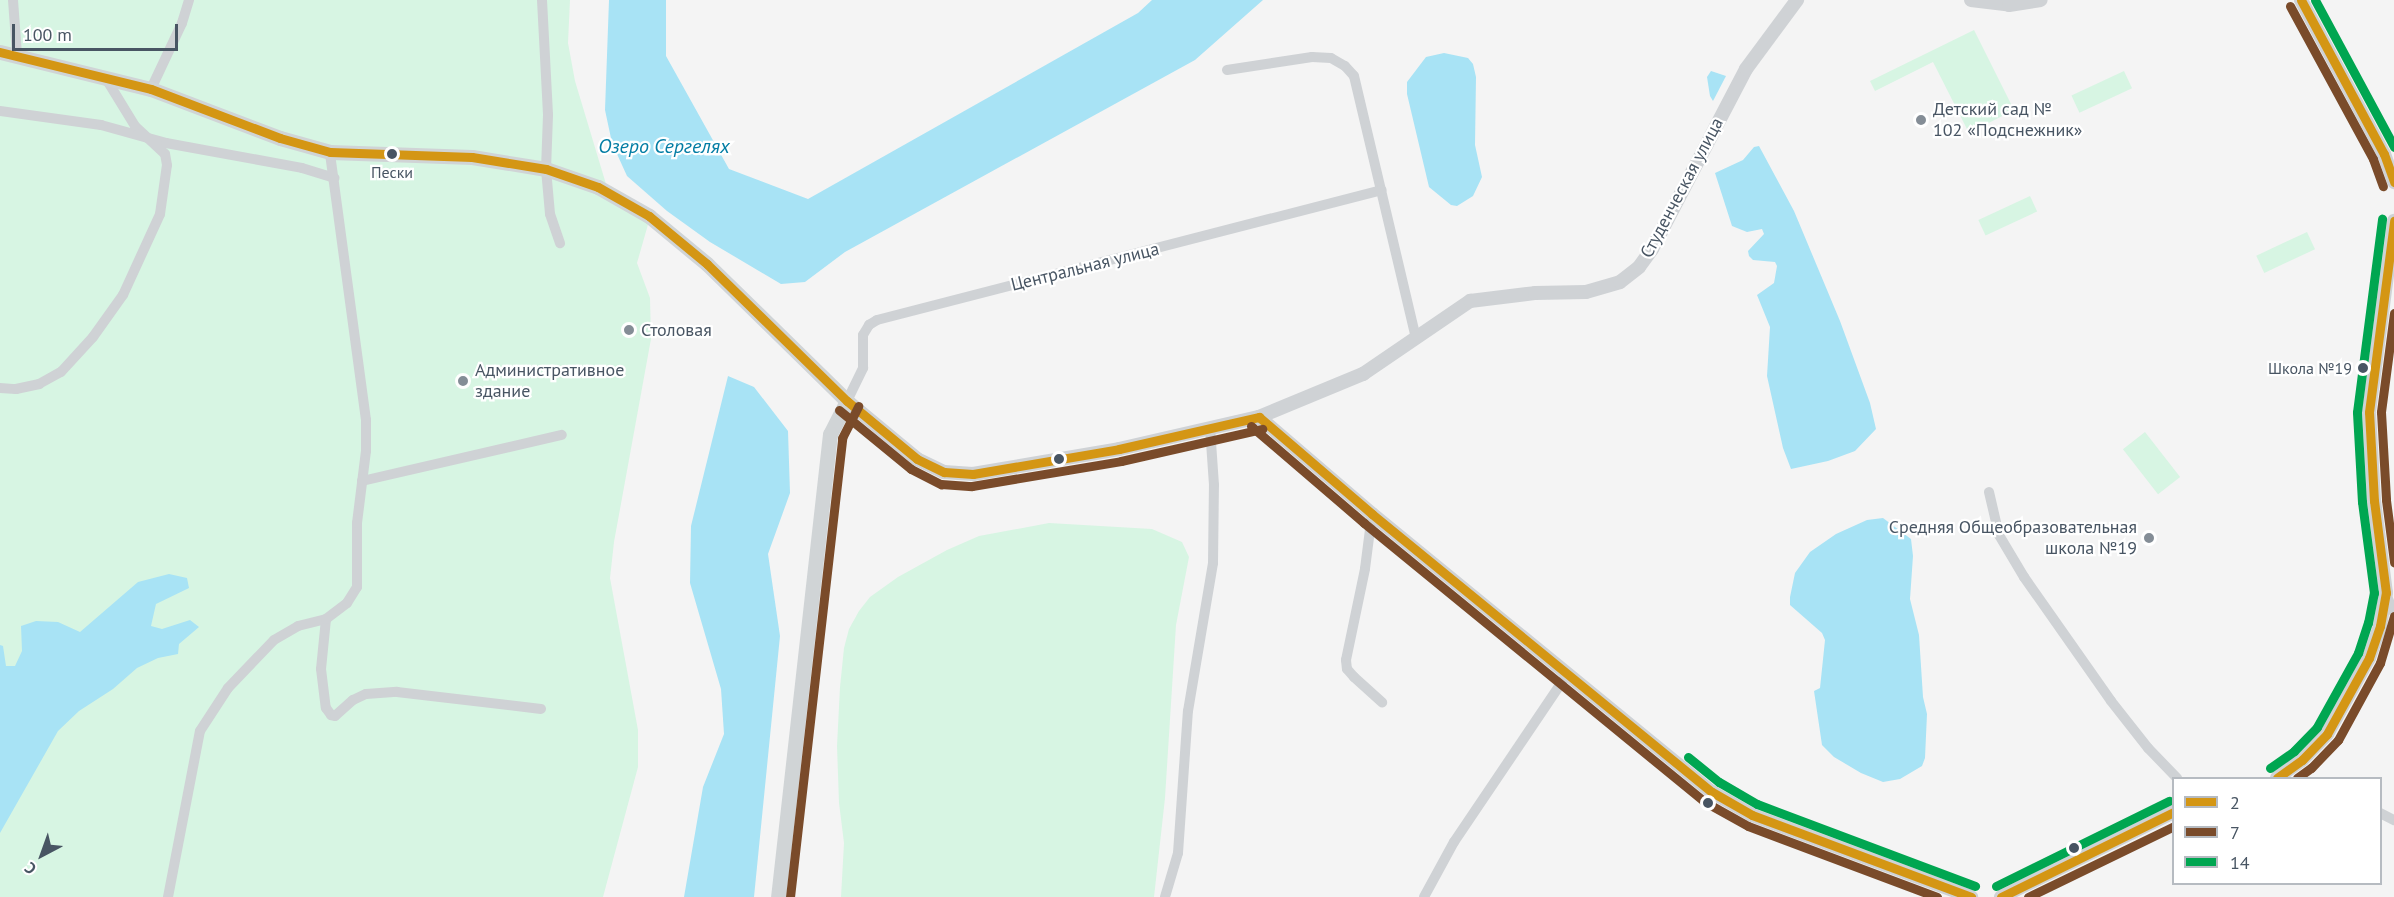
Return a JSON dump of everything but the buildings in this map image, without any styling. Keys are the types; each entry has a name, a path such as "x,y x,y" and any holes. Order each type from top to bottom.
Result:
{"main road":[{"path":"0,52 17,54 151,89 280,138 330,152 355,155 472,157 546,169 598,186 649,216 707,264 847,401 830,434 778,897"}],"street":[{"path":"13,0 17,54"},
{"path":"151,89 182,23 189,0"},
{"path":"542,0 549,115 546,169 550,214 560,243"},
{"name":"Студенческая улица","path":"847,401 917,459 944,472 973,474 1119,449 1259,417 1363,374 1470,300 1523,294 1586,292 1620,282 1639,267 1682,197 1701,151 1746,69 1797,0"},
{"path":"1971,0 2009,5 2041,0"},
{"path":"2301,0 2384,154 2394,182"},
{"path":"1227,70 1312,57 1331,58 1346,66 1354,76 1416,338"},
{"path":"0,388 16,389 39,384 61,372 93,337 123,295 160,214 167,165 165,154 135,126 105,77"},
{"path":"0,111 100,125 149,138 302,168 334,178"},
{"path":"168,897 200,731 228,688 274,640 298,626 326,619 347,603 357,587 357,523 366,451 366,420 330,152"},
{"name":"Центральная улица","path":"847,401 863,368 863,335 869,325 878,320 1382,190"},
{"path":"2394,221 2369,412 2374,501 2386,593 2394,613"},
{"path":"1259,417 1372,514 1712,792 1752,815 1971,897"},
{"path":"1165,897 1178,853 1190,692 1213,563 1214,485 1210,428"},
{"path":"362,481 562,435"},
{"path":"1989,492 1999,536 2024,577 2111,701 2148,748 2176,777"},
{"path":"1372,514 1365,569 1346,660 1347,669 1382,702"},
{"path":"2281,777 2302,760 2327,734 2343,709 2369,658 2380,626 2386,593"},
{"path":"326,619 321,669 326,708 331,715 335,716 354,700 366,694 397,692 541,709"},
{"path":"1424,897 1461,832 1568,673"},
{"path":"2001,897 2172,813"}],"green space":[{"path":"0,0 570,0 568,43 575,81 609,194 649,221 637,263 650,298 651,339 614,542 610,578 638,730 638,767 603,897 0,897"},
{"path":"1974,30 2014,110 1969,133 1933,62 1875,91 1870,81"},
{"path":"2124,71 2132,88 2079,113 2071,96"},
{"path":"2030,196 2037,211 1986,235 1978,220"},
{"path":"2307,232 2315,249 2264,273 2256,256"},
{"path":"2145,432 2180,477 2158,494 2123,449"},
{"path":"1049,523 1152,529 1182,542 1189,557 1176,625 1165,798 1154,897 841,897 844,843 839,803 837,746 840,687 844,648 849,629 859,611 870,597 898,577 947,550 979,536"}],"water":[{"name":"Озеро Сергелях","path":"609,0 666,0 666,56 729,169 808,199 1138,13 1152,0 1263,0 1195,60 845,252 805,282 781,284 710,242 667,211 627,176 612,143 605,110"},
{"path":"1444,53 1468,58 1473,64 1476,77 1475,145 1482,177 1473,196 1457,206 1451,205 1429,187 1407,94 1407,82 1426,57"},
{"path":"1711,71 1726,76 1713,101 1707,77"},
{"path":"1759,146 1794,211 1840,321 1870,403 1876,429 1855,451 1828,461 1791,469 1783,448 1767,376 1770,327 1757,295 1774,283 1777,266 1775,262 1753,260 1749,256 1748,251 1764,234 1762,229 1747,232 1732,226 1715,173 1743,160 1754,147"},
{"path":"728,376 754,387 788,431 790,493 768,554 780,636 754,897 684,897 703,787 724,734 721,689 690,583 691,526"},
{"path":"1883,518 1911,539 1913,556 1910,599 1919,635 1923,697 1927,714 1925,758 1922,766 1900,779 1883,782 1861,773 1834,757 1822,745 1814,691 1820,688 1825,640 1822,633 1790,605 1790,597 1795,573 1810,552 1836,534 1867,520"},
{"path":"169,574 187,578 189,588 156,604 151,626 162,629 190,620 199,627 179,644 178,654 158,658 137,668 113,689 79,711 58,731 0,833 0,645 3,646 6,666 15,666 22,651 21,626 36,621 58,622 80,632 138,582"}],"transit line":[{"name":"2","path":"2301,0 2384,154 2394,182"},
{"name":"14","path":"2315,0 2394,147"},
{"name":"7","path":"2290,6 2373,159 2383,186"},
{"name":"2","path":"0,52 151,89 280,138 330,152 472,157 546,169 598,187 649,216 707,264 847,401 917,459 944,472 973,474 1119,449 1259,417"},
{"name":"14","path":"2270,768 2294,751 2317,727 2358,653 2368,623 2374,593 2362,502 2357,412 2382,219"},
{"name":"2","path":"2278,777 2302,760 2327,734 2369,658 2380,626 2386,593 2374,501 2369,412 2394,221"},
{"name":"7","path":"2394,313 2381,412 2386,500 2394,562"},
{"name":"7","path":"790,897 842,438 858,406"},
{"name":"7","path":"839,410 911,469 941,484 972,486 1121,461 1262,429"},
{"name":"2","path":"1259,417 1372,514 1712,792 1752,815 1971,897"},
{"name":"7","path":"1251,426 1364,523 1705,802 1748,826 1937,897"},
{"name":"7","path":"2298,777 2311,768 2338,740 2380,663 2394,616"},
{"name":"14","path":"1688,757 1719,782 1757,804 1975,886"},
{"name":"14","path":"1996,886 2169,801"},
{"name":"2","path":"2001,897 2172,813"},
{"name":"7","path":"2028,897 2172,827"}],"place":[{"name":"Детский сад № 102 «Подснежник»","path":"1921,120"},
{"name":"Пески","path":"392,154"},
{"name":"Столовая","path":"629,330"},
{"name":"Школа №19","path":"2363,368"},
{"name":"Административное здание","path":"463,381"},
{"name":"Средняя Общеобразовательная школа №19","path":"2149,538"}]}
